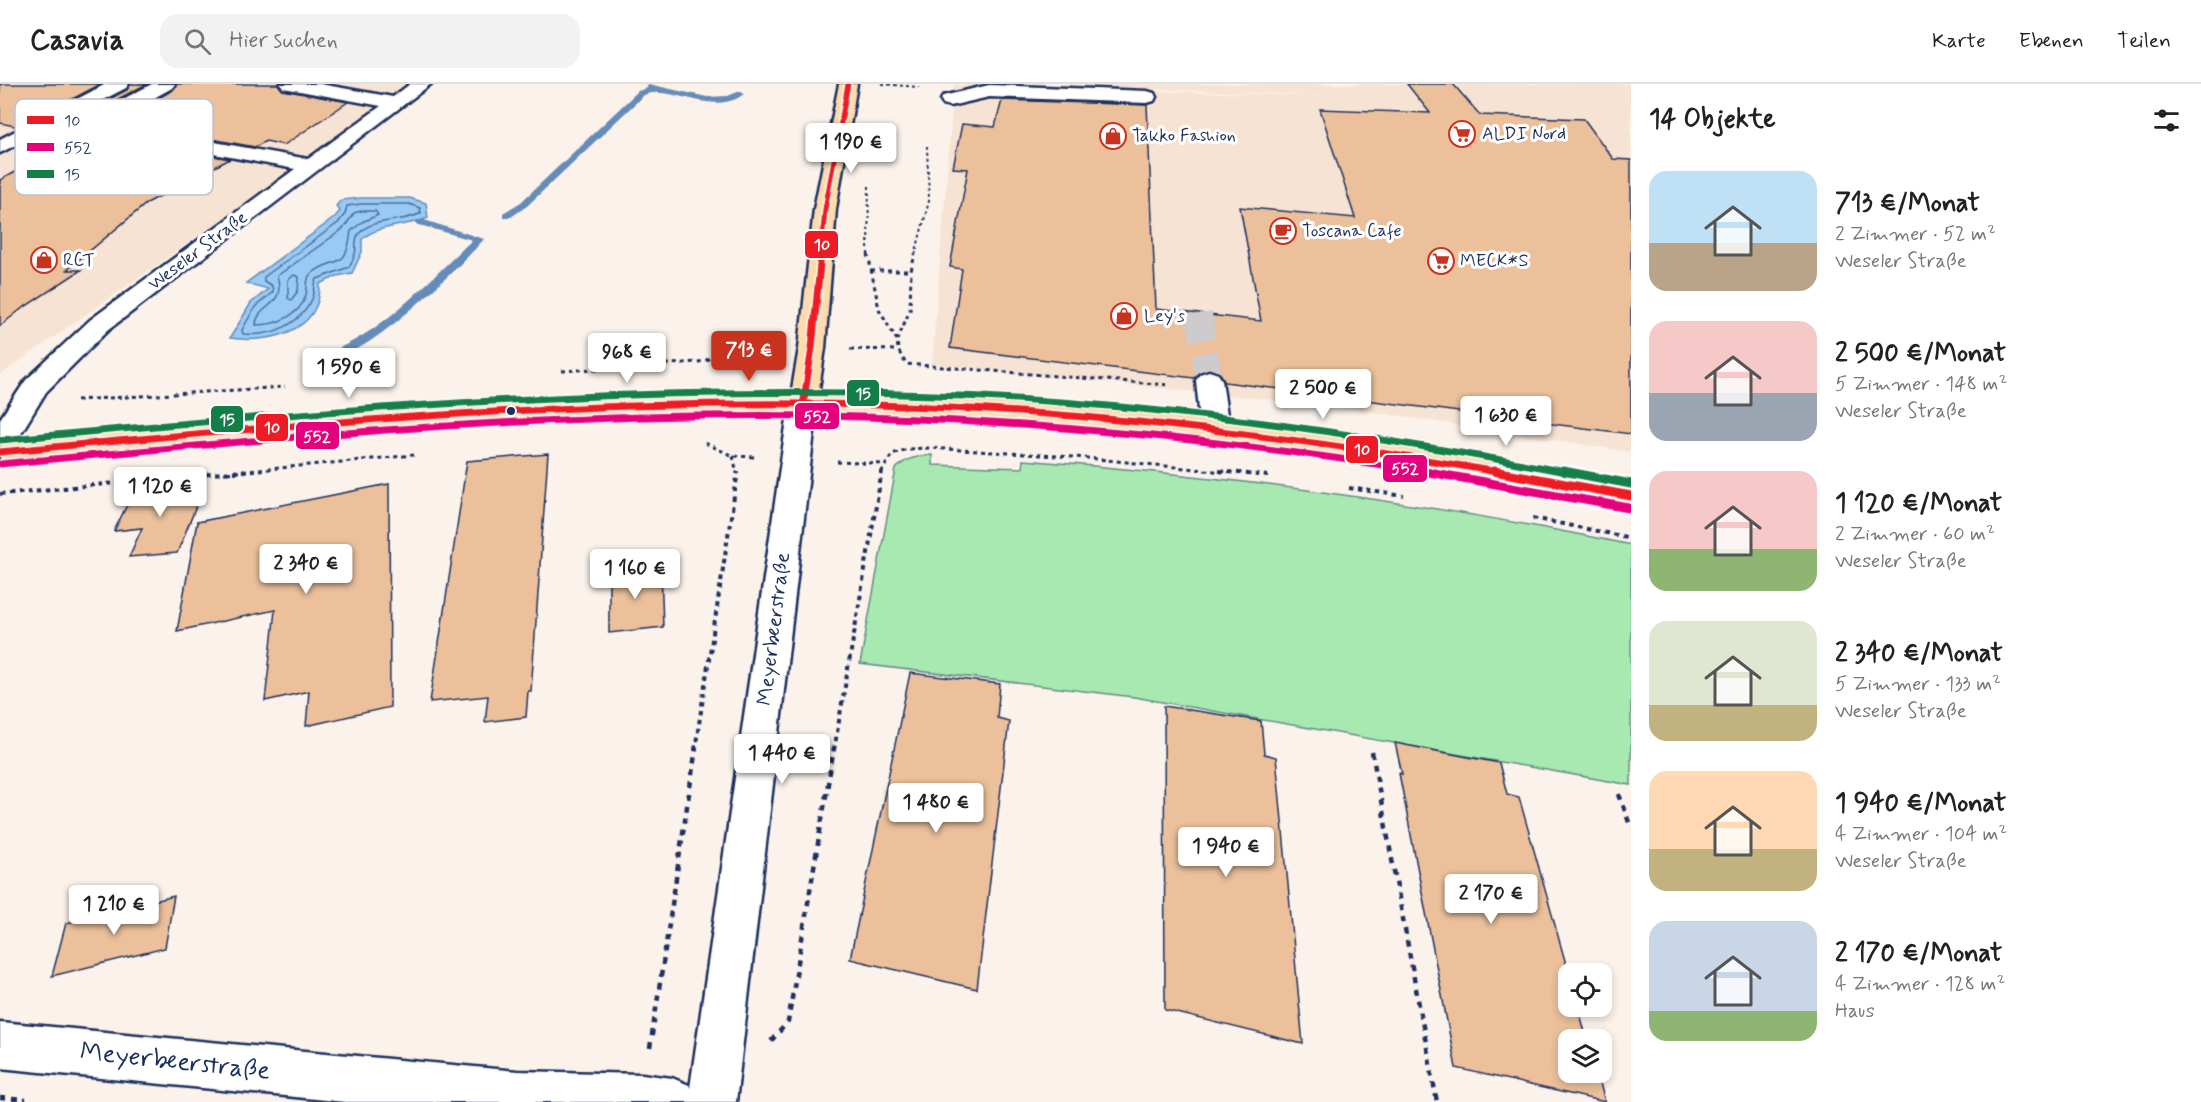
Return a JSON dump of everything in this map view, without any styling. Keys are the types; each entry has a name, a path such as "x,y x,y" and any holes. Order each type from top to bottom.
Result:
{"main road":[{"path":"803,405 812,348 825,210 848,84"},
{"path":"0,452 480,412 695,405 940,408 1057,415 1215,429 1430,459 1631,496"}],"street":[{"path":"91,99 120,84"},
{"path":"138,99 166,84"},
{"path":"289,84 396,103"},
{"name":"Weseler Straße","path":"0,444 23,403 55,366 99,325 422,84"},
{"path":"950,100 989,91 1147,97"},
{"path":"0,147 15,139"},
{"path":"213,148 312,166"},
{"path":"1209,380 1215,429"},
{"name":"Meyerbeerstraße","path":"712,1102 803,405"},
{"name":"Meyerbeerstraße","path":"0,1045 517,1095 657,1100"}],"path":[{"path":"897,340 910,310 911,271 929,201 927,146"},
{"path":"870,179 868,259 879,309 897,340 898,350 906,364"},
{"path":"871,271 911,271"},
{"path":"560,371 699,362 747,348 898,350"},
{"path":"23,403 285,387"},
{"path":"657,1100 738,469 733,456 719,448 697,441"},
{"path":"764,1049 788,1022 880,474 892,454 907,449 989,450 1276,477"},
{"path":"0,494 415,454"},
{"path":"1344,487 1415,498"},
{"path":"1530,518 1631,538"},
{"path":"1372,752 1437,1102"},
{"path":"1619,794 1631,828"},
{"path":"0,1098 34,1101"}],"shaded area":[{"path":"13,84 414,84 0,375 0,90"},
{"path":"1023,84 1631,84 1631,452 1349,408 932,364 954,85 1356,97"}],"green space":[{"path":"932,455 932,465 1022,468 1023,460 1252,483 1480,516 1631,545 1631,785 1134,697 860,664 896,469 903,462 912,458"}],"water":[{"path":"410,198 426,203 428,218 385,228 362,239 362,252 352,273 337,276 320,284 318,300 312,314 302,324 290,331 261,339 230,338 251,303 268,289 246,283 334,218 340,211 336,206 341,200"}],"building":[{"path":"0,84 101,84 72,99 15,99 15,126 0,123"},
{"name":"RCT","path":"131,84 147,84 118,99 110,99 127,90"},
{"path":"177,84 278,84 283,90 348,102 284,145 266,141 255,147 213,139 213,99 157,99 173,90"},
{"name":"MECK*S","path":"1407,84 1453,84 1480,115 1584,119 1613,159 1631,160 1631,434 1225,382 1220,373 1210,369 1199,372 1194,378 950,348 962,269 950,267 968,169 953,168 962,124 995,127 1002,100 1147,105 1156,309 1261,321 1240,207 1355,218 1320,109 1430,113"},
{"name":"RCT","path":"213,156 230,159 213,168"},
{"name":"RCT","path":"15,172 15,195 162,195 147,203 67,270 81,270 0,326 0,180"},
{"path":"548,454 531,691 528,691 526,717 485,722 488,696 430,702 467,461"},
{"path":"389,484 390,707 306,726 309,691 265,701 275,610 177,631 197,522"},
{"path":"205,485 177,553 129,557 142,528 114,531 134,491"},
{"path":"661,568 663,627 609,633 609,573"},
{"path":"910,673 1000,684 997,718 1009,721 977,989 850,959"},
{"path":"1164,706 1261,721 1264,754 1276,757 1303,1044 1165,1010"},
{"path":"1395,743 1499,763 1507,794 1519,797 1566,963 1558,963 1558,1017 1581,1017 1584,1029 1558,1029 1558,1083 1600,1083 1605,1102 1456,1068 1399,773 1402,774"},
{"path":"174,896 165,948 52,976 66,923"}],"waterway":[{"path":"507,215 524,204 641,93 651,89"},
{"path":"651,89 707,100 718,100 740,94"},
{"path":"343,351 358,344 394,318 479,239 420,222"}],"tunnel":[{"path":"1199,314 1209,380"}],"transit line":[{"name":"10","path":"803,406 812,348 825,209 848,84"},
{"name":"15","path":"0,440 234,418 468,401 702,392 937,395 1112,407 1285,426 1459,453 1631,484"},
{"name":"10","path":"0,452 234,430 585,407 702,404 937,407 1112,419 1285,439 1459,465 1631,496"},
{"name":"552","path":"1,464 234,442 468,425 702,416 936,419 1110,431 1284,450 1457,477 1629,508"}],"place":[{"name":"ALDI Nord","path":"1462,134"},
{"name":"Takko Fashion","path":"1113,136"},
{"name":"Toscana Cafe","path":"1283,231"},
{"name":"RCT","path":"44,260"},
{"name":"MECK*S","path":"1441,261"},
{"name":"Ley's","path":"1124,316"}]}
